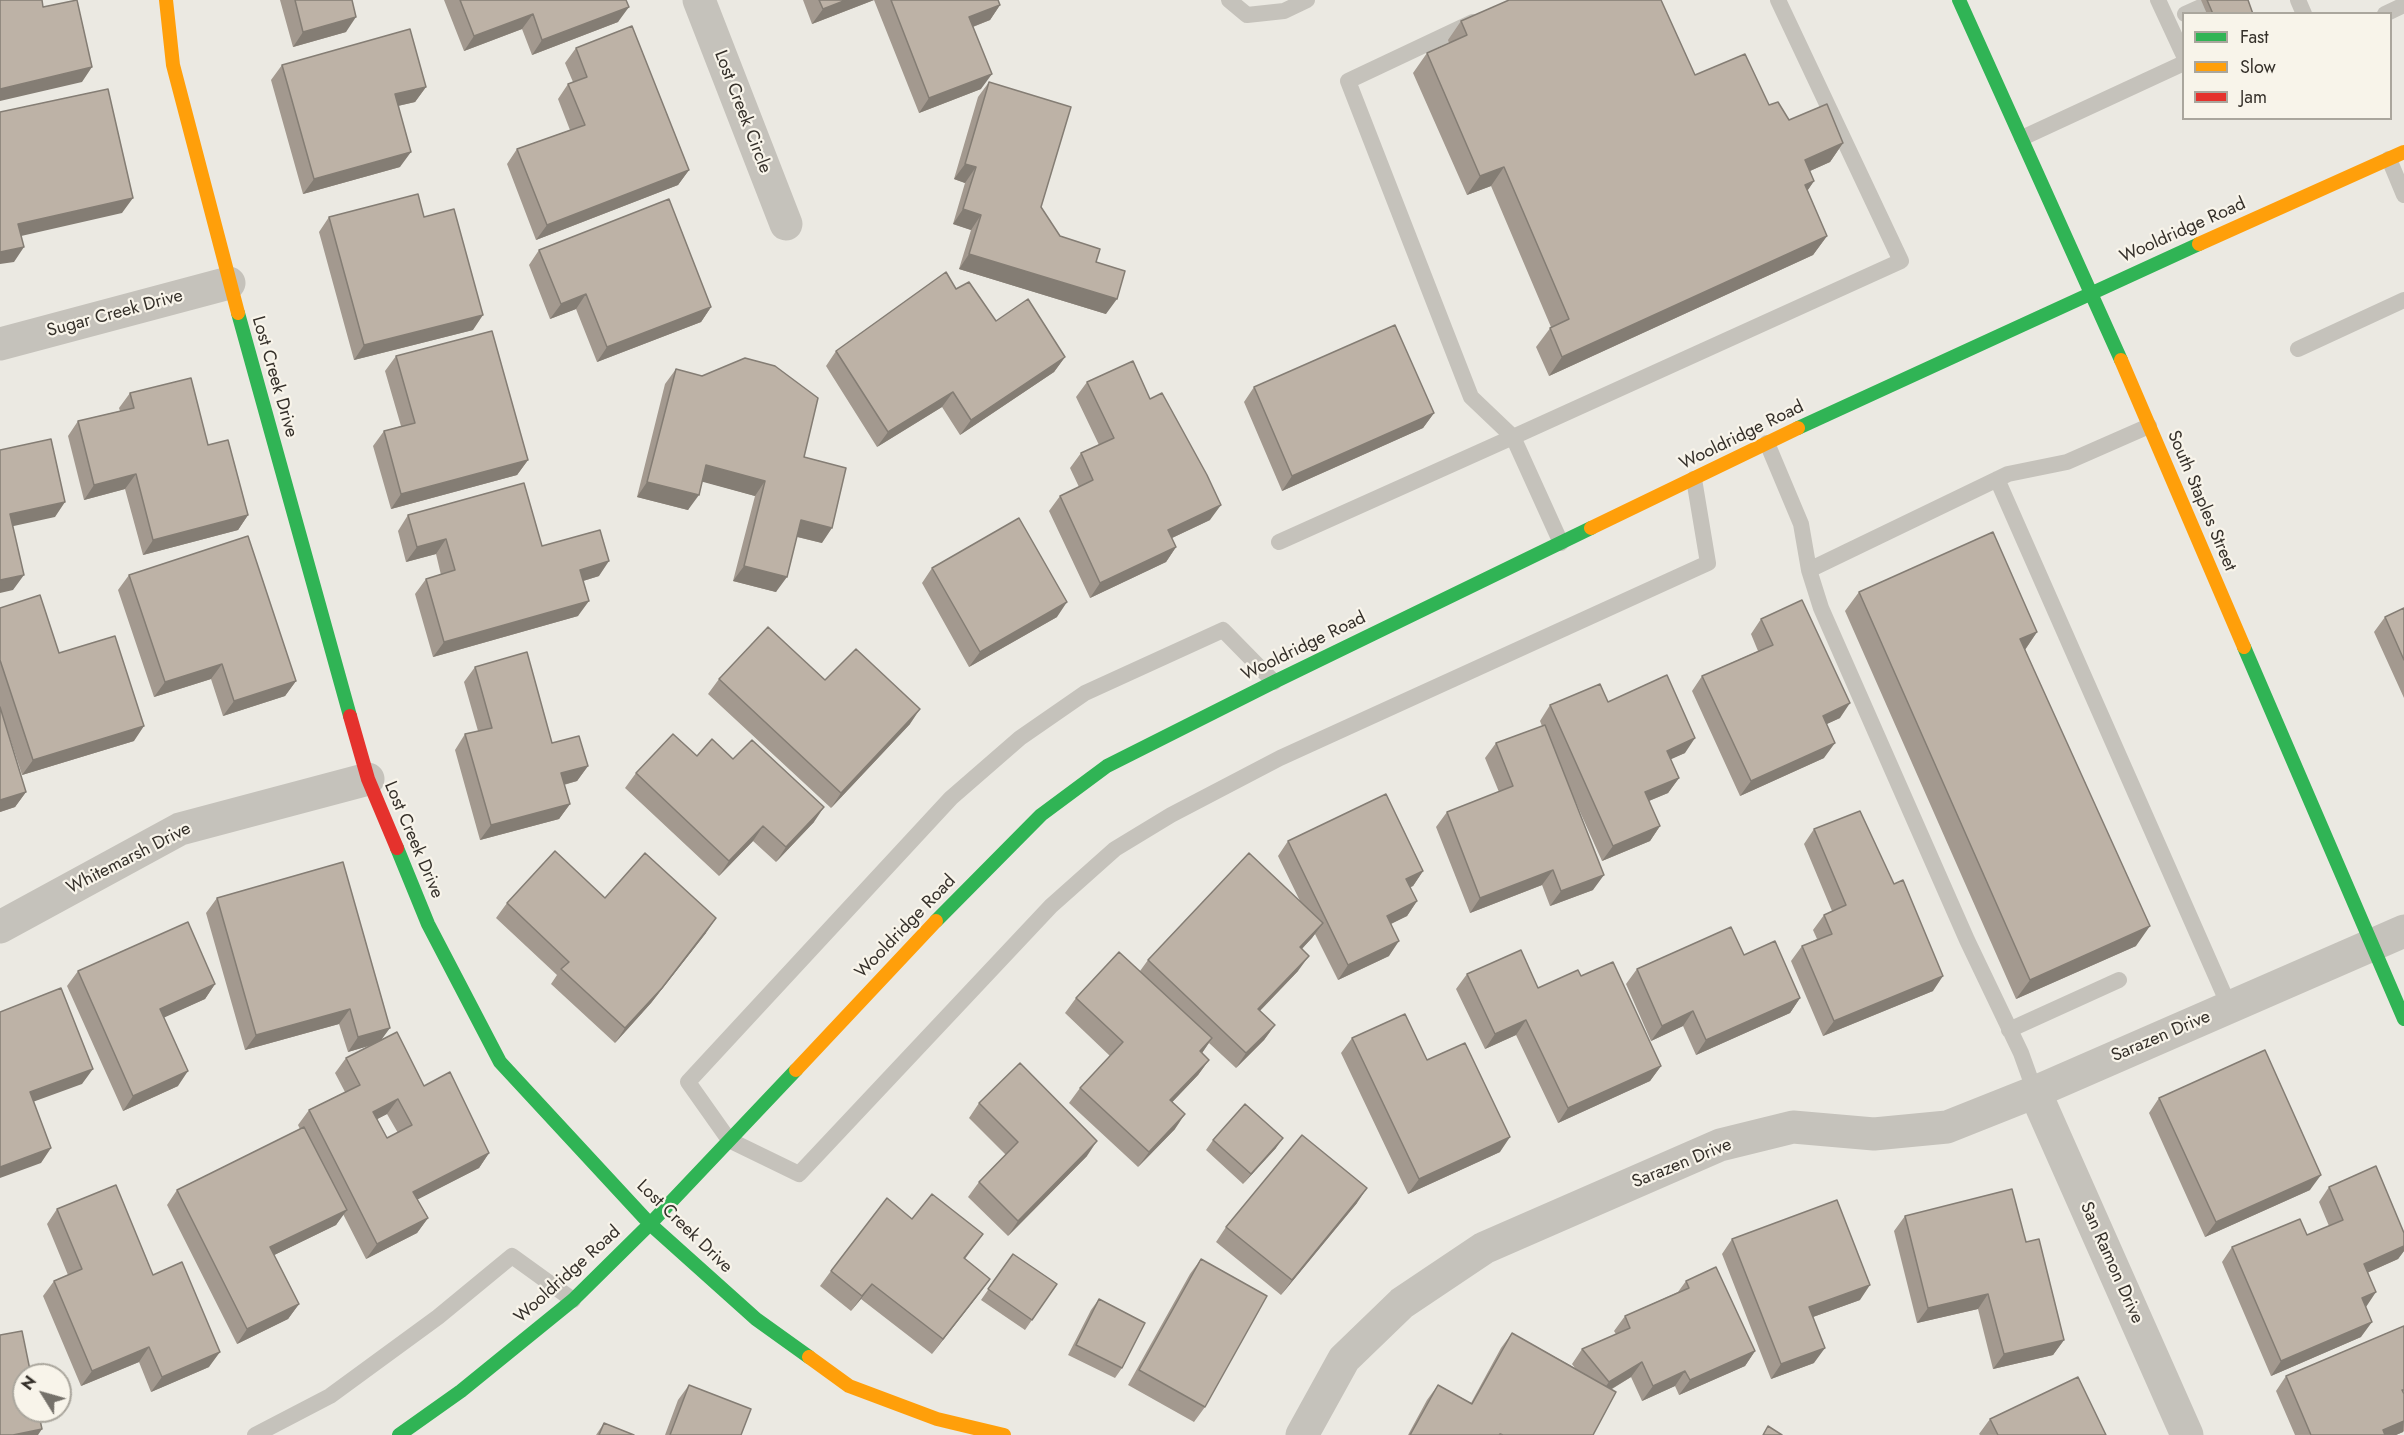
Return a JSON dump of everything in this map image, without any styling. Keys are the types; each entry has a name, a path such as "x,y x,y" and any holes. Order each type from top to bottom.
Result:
{"street":[{"name":"Lost Creek Drive","path":"166,0 173,64 229,283 368,779 428,924 500,1062 650,1224 756,1319 849,1386 937,1419 1004,1435"},
{"name":"Lost Creek Circle","path":"699,0 786,224"},
{"name":"South Staples Street","path":"1959,0 2092,292 2371,947 2404,1019"},
{"name":"Wooldridge Road","path":"399,1435 461,1391 573,1300 650,1224 942,915 1041,815 1107,766 1274,682 1767,443 2092,292 2396,156"},
{"name":"Sugar Creek Drive","path":"0,344 229,283"},
{"name":"Whitemarsh Drive","path":"0,927 180,829 368,779"},
{"name":"Sarazen Drive","path":"1302,1435 1344,1359 1402,1303 1484,1248 1720,1145 1793,1127 1874,1134 1947,1127 2230,1008 2404,931"},
{"name":"San Ramon Drive","path":"2034,1092 2187,1435"}],"lane":[{"path":"1229,0 1247,15 1284,11 1307,0"},
{"path":"1279,542 1901,261 1778,0"},
{"path":"2158,0 2179,16 2182,40"},
{"path":"2389,12 2404,5"},
{"path":"2189,12 2203,6"},
{"path":"1487,15 1348,81 1471,397 1513,437 1562,543"},
{"path":"2022,138 2182,64"},
{"path":"2396,156 2404,195"},
{"path":"2298,349 2404,300"},
{"path":"1809,570 1997,478 2067,462 2149,426"},
{"path":"1767,443 1801,524 1809,570 1821,608 1967,940 2021,1053 2034,1092"},
{"path":"1997,478 2230,1008"},
{"path":"1274,682 1223,630 1085,693 1020,738 951,798 688,1082 729,1140 799,1174 1051,906 1115,849 1171,815 1280,758 1708,563 1694,479"},
{"path":"2009,1030 2119,980"},
{"path":"255,1435 330,1396 438,1317 512,1257 573,1300"}],"building":[{"path":"0,0 42,0 43,7 77,0 92,67 0,89"},
{"path":"295,0 352,0 356,17 303,32"},
{"path":"460,0 626,0 629,7 542,40 533,14 474,36"},
{"path":"819,0 846,0 823,9"},
{"path":"891,0 998,0 1000,5 969,17 992,74 929,98"},
{"path":"1509,0 1661,0 1695,75 1745,54 1769,105 1778,102 1789,120 1827,104 1843,143 1805,160 1814,181 1805,185 1827,236 1562,357 1550,328 1569,319 1504,167 1480,176 1427,53 1467,35 1461,21"},
{"path":"2207,0 2248,0 2252,12 2212,12"},
{"path":"632,26 689,170 547,225 517,149 585,125 568,84 587,77 576,48"},
{"path":"410,29 426,87 395,94 411,152 314,179 282,65"},
{"path":"989,82 1071,107 1041,207 1060,236 1100,249 1096,262 1125,271 1117,299 969,254 981,215 963,209 976,167 965,164"},
{"path":"108,89 133,198 18,224 24,247 0,252 0,112"},
{"path":"418,194 424,217 454,209 483,315 364,345 329,217"},
{"path":"669,199 711,307 607,347 586,294 561,304 539,250"},
{"path":"946,272 956,289 969,282 996,321 1028,299 1065,357 971,420 953,392 888,432 836,351"},
{"path":"1395,325 1434,413 1292,476 1254,387"},
{"path":"492,331 528,460 401,494 384,431 415,423 396,356"},
{"path":"745,358 775,366 818,398 804,457 846,468 832,528 801,520 787,577 744,566 765,481 706,465 699,495 647,482 676,369 702,376"},
{"path":"1133,361 1150,399 1162,393 1221,505 1168,530 1176,547 1100,583 1060,496 1093,480 1081,453 1114,438 1087,382"},
{"path":"191,378 208,445 228,440 248,515 153,540 136,474 94,485 78,421 134,408 130,393"},
{"path":"51,439 65,502 10,514 24,575 0,580 0,450"},
{"path":"524,483 542,546 600,530 609,561 580,570 589,601 444,642 426,579 455,570 446,539 417,547 408,515"},
{"path":"1019,518 1067,602 980,652 932,568"},
{"path":"1993,532 2037,632 2020,639 2150,926 2030,980 1859,592"},
{"path":"248,536 296,681 234,701 222,664 165,682 129,575"},
{"path":"40,595 59,653 115,636 144,726 33,760 0,660 0,608"},
{"path":"1802,600 1850,703 1823,716 1835,743 1751,781 1702,676 1773,645 1761,619"},
{"path":"2404,608 2404,660 2385,617"},
{"path":"768,627 825,680 856,649 920,709 841,793 719,679"},
{"path":"527,652 552,743 579,736 588,766 561,773 570,804 491,825 465,734 492,728 475,667"},
{"path":"1667,675 1695,738 1667,751 1679,778 1645,792 1660,826 1613,846 1550,705 1600,684 1608,702"},
{"path":"0,707 26,792 0,800"},
{"path":"1545,725 1604,875 1561,891 1553,870 1480,898 1447,812 1513,786 1496,743"},
{"path":"673,734 697,756 712,739 733,759 752,740 824,807 786,847 763,826 729,861 636,773"},
{"path":"1386,794 1423,871 1406,879 1417,901 1387,916 1399,941 1348,965 1288,841"},
{"path":"1860,811 1894,884 1903,880 1943,976 1834,1021 1802,946 1832,934 1824,915 1846,905 1814,829"},
{"path":"555,851 605,898 645,853 716,918 662,988 625,1028 561,969 569,962 507,903"},
{"path":"1249,853 1323,923 1300,947 1309,956 1258,1009 1275,1025 1246,1053 1148,960"},
{"path":"343,862 390,1028 358,1037 350,1009 256,1035 217,898"},
{"path":"188,922 215,984 160,1009 188,1071 133,1096 78,971"},
{"path":"1731,927 1744,955 1775,941 1800,998 1706,1040 1693,1011 1662,1026 1637,969"},
{"path":"1521,950 1538,988 1578,970 1581,976 1613,962 1661,1066 1568,1108 1526,1020 1495,1034 1467,974"},
{"path":"1119,952 1212,1038 1200,1051 1209,1060 1170,1100 1185,1114 1149,1152 1080,1088 1123,1042 1076,998"},
{"path":"61,988 93,1069 30,1092 51,1148 0,1167 0,1012"},
{"path":"1405,1014 1427,1060 1465,1043 1510,1137 1419,1179 1352,1038"},
{"path":"397,1032 424,1086 450,1072 489,1153 413,1192 428,1218 377,1244 309,1110 360,1085 346,1058","holes":["398,1099 412,1125 387,1138 373,1112"]},
{"path":"2265,1050 2321,1175 2216,1222 2159,1098"},
{"path":"1020,1063 1097,1141 1018,1221 979,1182 1018,1142 979,1103"},
{"path":"1245,1104 1283,1138 1251,1174 1213,1140"},
{"path":"304,1127 347,1210 270,1247 299,1304 247,1329 177,1190"},
{"path":"1302,1135 1367,1188 1292,1280 1226,1227"},
{"path":"2376,1166 2404,1233 2404,1246 2364,1264 2376,1292 2362,1298 2372,1322 2281,1361 2232,1247 2300,1219 2307,1235 2343,1220 2329,1187"},
{"path":"116,1185 153,1275 182,1262 220,1352 162,1377 149,1347 92,1371 54,1281 82,1269 57,1209"},
{"path":"2012,1189 2026,1242 2039,1239 2064,1340 2004,1354 1988,1294 1928,1308 1905,1216"},
{"path":"932,1194 983,1234 964,1258 990,1279 943,1339 872,1284 862,1296 831,1271 887,1198 912,1219"},
{"path":"1837,1200 1870,1285 1809,1307 1825,1348 1781,1364 1732,1239"},
{"path":"1013,1254 1057,1284 1032,1320 988,1289"},
{"path":"1201,1259 1267,1296 1205,1407 1139,1370"},
{"path":"1716,1267 1755,1351 1690,1380 1685,1371 1653,1386 1642,1362 1609,1382 1582,1349 1630,1328 1625,1316 1689,1288 1686,1281"},
{"path":"1099,1299 1145,1323 1122,1368 1076,1345"},
{"path":"2404,1326 2404,1390 2402,1390 2404,1421 2383,1430 2385,1435 2311,1435 2286,1376"},
{"path":"22,1331 29,1363 12,1363 12,1423 41,1423 42,1429 13,1435 0,1435 0,1335"},
{"path":"1512,1333 1616,1392 1593,1435 1410,1435 1438,1385 1472,1404"},
{"path":"2078,1377 2106,1435 1998,1435 1990,1419"},
{"path":"689,1385 751,1409 741,1435 670,1435"},
{"path":"604,1423 634,1435 599,1435"},
{"path":"1768,1426 1782,1435 1763,1435"}],"traffic: fast":[{"path":"1959,0 2121,360"},
{"path":"1798,428 2199,244"},
{"path":"238,313 350,716"},
{"path":"936,921 1041,815 1107,766 1591,528"},
{"path":"2244,647 2404,1019"},
{"path":"397,848 428,924 500,1062 650,1224 756,1319 809,1357"},
{"path":"399,1435 461,1391 573,1300 650,1224 796,1070"}],"traffic: slow":[{"path":"166,0 173,65 238,313"},
{"path":"2199,244 2404,152"},
{"path":"2121,360 2244,647"},
{"path":"1591,528 1798,428"},
{"path":"796,1070 936,921"},
{"path":"809,1357 849,1386 937,1419 1004,1435"}],"traffic: jam":[{"path":"350,716 368,779 397,848"}]}
